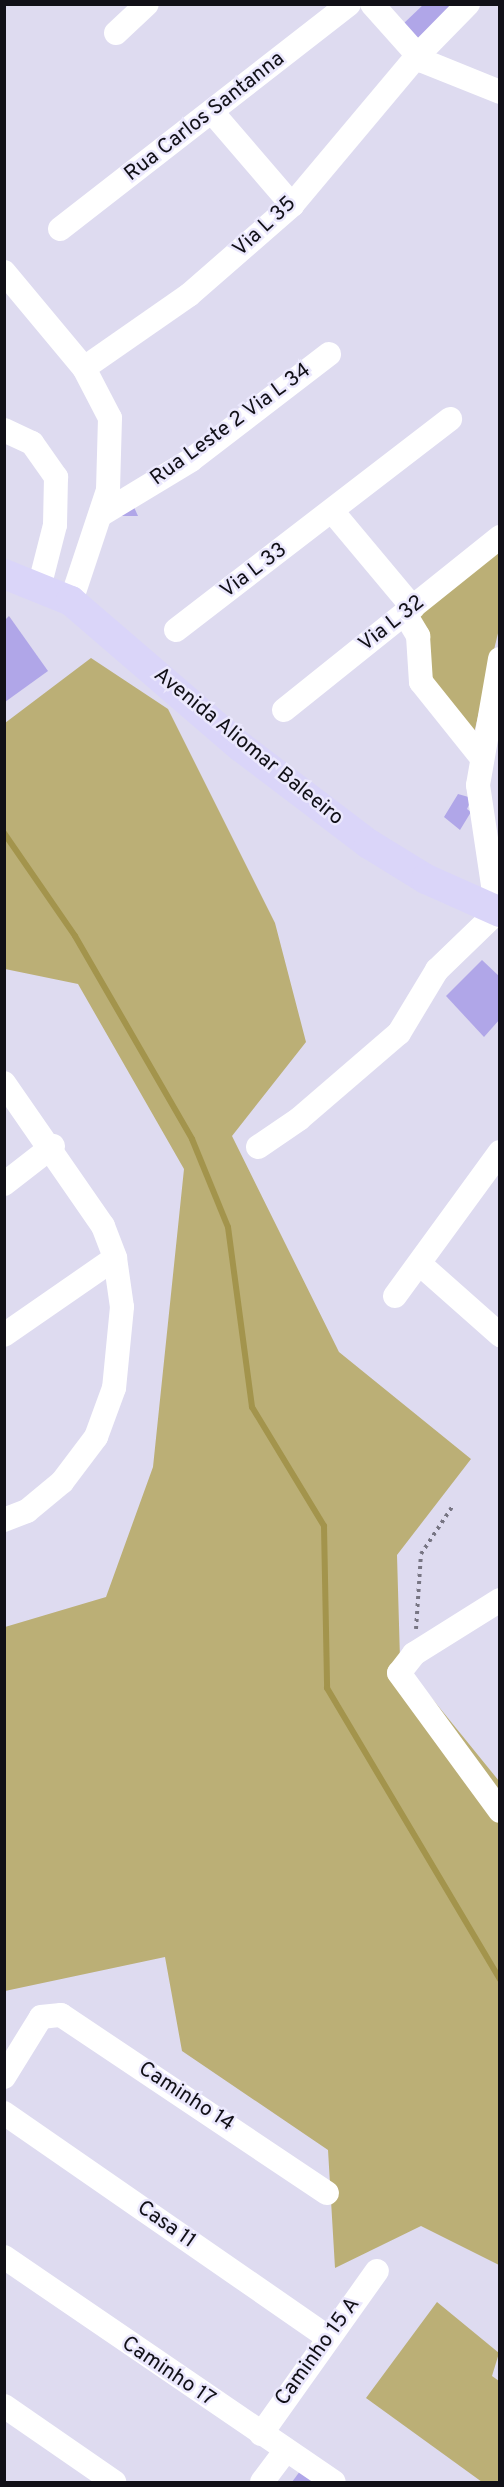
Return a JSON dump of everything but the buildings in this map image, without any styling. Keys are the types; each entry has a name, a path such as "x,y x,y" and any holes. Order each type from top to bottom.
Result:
{"main road":[{"name":"Avenida Aliomar Baleeiro","path":"4,574 40,584 71,601 241,747 369,843 426,879 498,912"}],"street":[{"path":"116,33 147,4"},
{"name":"Rua Carlos Santanna","path":"60,230 349,4"},
{"path":"372,4 417,56 454,77 500,92"},
{"name":"Via L 35","path":"84,368 189,295 292,205 417,56 468,4"},
{"path":"212,112 292,205"},
{"path":"4,272 84,368 110,418 112,462 102,514 71,601"},
{"name":"Rua Leste 2 Via L 34","path":"102,514 191,460 329,354"},
{"name":"Via L 33","path":"176,630 450,419"},
{"path":"4,430 32,443 56,477 55,525 40,584"},
{"path":"332,511 409,611 418,636 421,682 481,757"},
{"name":"Via L 32","path":"284,710 500,537"},
{"path":"258,1147 299,1119 399,1033 441,965 498,912 493,825 479,796 481,757 500,659"},
{"path":"4,1083 53,1146 103,1226 115,1257 122,1329 105,1417 62,1482 27,1511 4,1520"},
{"path":"4,1184 53,1146"},
{"path":"395,1296 421,1265 500,1152"},
{"path":"4,1335 115,1257"},
{"path":"421,1265 500,1335"},
{"path":"500,1600 414,1654 401,1667 404,1682 500,1811"},
{"name":"Caminho 14","path":"4,2077 41,2018 61,2015 327,2193"},
{"name":"Casa 11","path":"4,2113 328,2337"},
{"name":"Caminho 17","path":"4,2257 334,2482"},
{"name":"Caminho 15 A","path":"261,2434 377,2271"},
{"path":"8,2415 113,2482"},
{"path":"262,2482 286,2451"}],"path":[{"path":"414,1654 421,1554 452,1507"}],"shaded area":[{"path":"499,549 499,629 474,733 423,671 419,615"},
{"path":"91,658 168,709 275,923 306,1042 232,1136 339,1352 471,1459 397,1555 400,1659 499,1781 499,2265 421,2226 335,2268 328,2150 182,2051 165,1957 5,1991 5,1627 106,1597 153,1467 184,1169 78,984 5,969 5,723"},
{"path":"437,2302 499,2353 492,2376 499,2381 499,2482 482,2482 366,2398"}],"waterway":[{"path":"4,833 75,936 192,1139 228,1227 252,1407 324,1526 327,1688 500,1979"}]}
